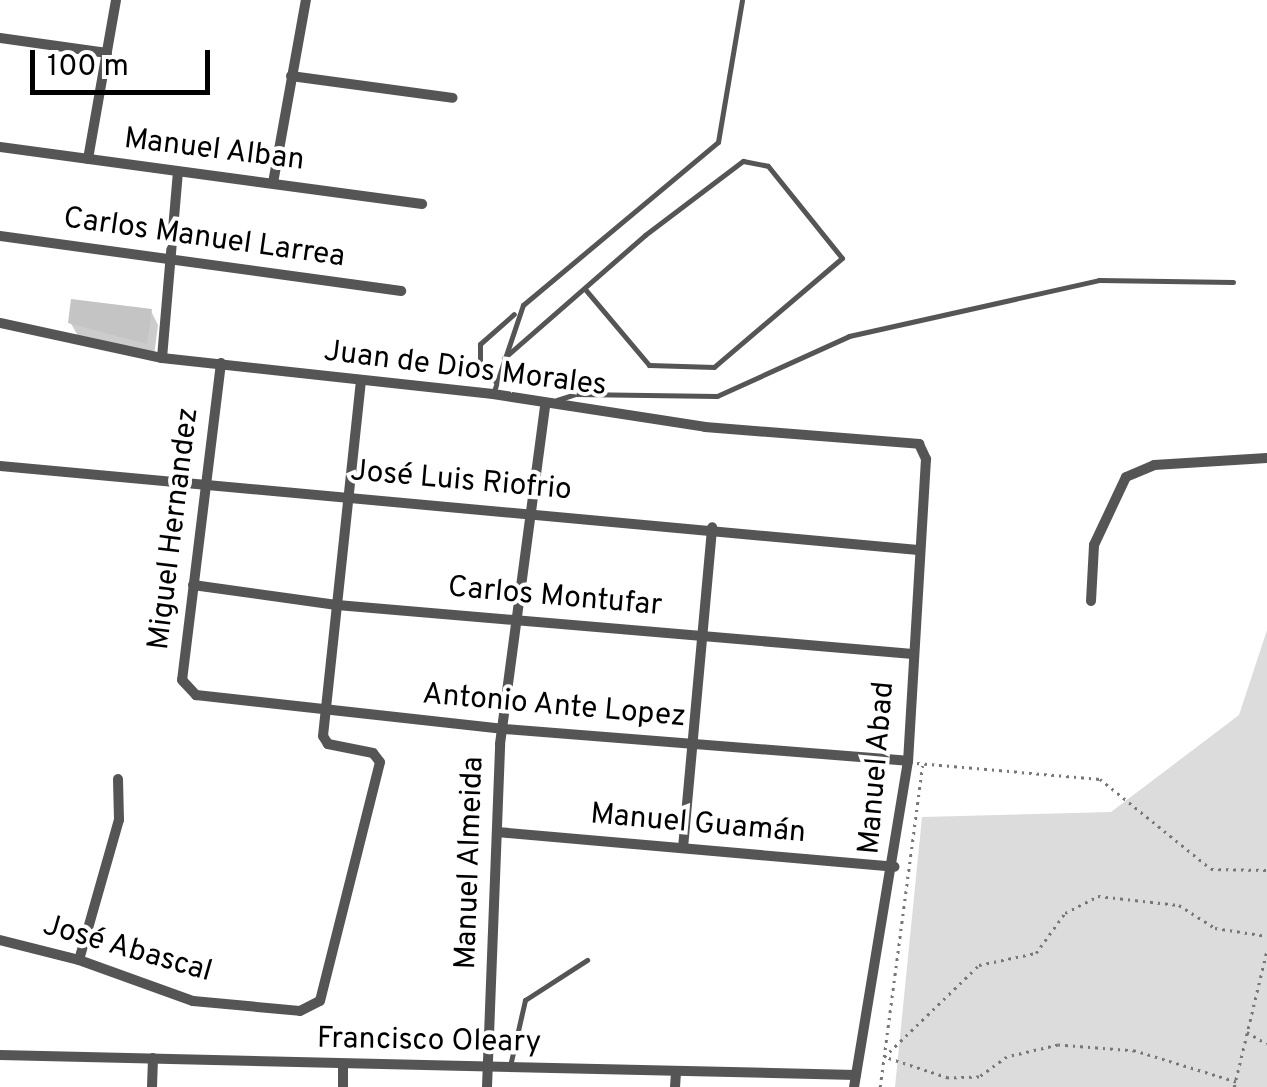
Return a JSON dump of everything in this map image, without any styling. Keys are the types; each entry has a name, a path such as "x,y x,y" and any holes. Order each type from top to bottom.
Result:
{"street":[{"path":"88,159 116,0"},
{"path":"273,183 306,0"},
{"path":"0,38 106,53"},
{"path":"291,76 453,98"},
{"name":"Manuel Alban","path":"0,147 422,204"},
{"path":"162,358 178,173"},
{"name":"Carlos Manuel Larrea","path":"0,236 401,292"},
{"name":"Juan de Dios Morales","path":"0,323 162,358 361,381 495,388 545,404 705,426 909,441 924,450"},
{"name":"Miguel Hernandez","path":"196,695 182,680 202,486 221,363"},
{"path":"326,710 361,381"},
{"name":"Manuel Almeida","path":"488,1087 504,729 545,404"},
{"name":"Manuel Abad","path":"856,1081 894,867 908,761 924,450"},
{"path":"1092,602 1094,545 1126,477 1154,465 1267,458"},
{"name":"José Luis Riofrio","path":"0,466 712,527 918,550"},
{"path":"683,848 712,527"},
{"name":"Carlos Montufar","path":"193,584 337,605 912,654"},
{"name":"Antonio Ante Lopez","path":"196,695 504,729 908,761"},
{"name":"José Abascal","path":"0,940 78,960 193,1001 300,1010 324,994 380,762 373,753 328,744 326,710"},
{"path":"78,960 118,820 118,779"},
{"name":"Manuel Guamán","path":"497,832 894,867"},
{"name":"Francisco Oleary","path":"0,1056 676,1071 856,1081"},
{"path":"152,1087 153,1058"},
{"path":"343,1066 343,1087"},
{"path":"675,1087 676,1071"}],"lane":[{"path":"495,388 480,364 480,344 718,142 742,0"},
{"path":"504,358 645,235 749,160 768,166 842,258 714,367 649,365 585,289"},
{"path":"545,404 575,394 718,396 848,336 1100,280 1233,282"},
{"path":"495,388 517,313"},
{"path":"510,1069 525,1000 587,960"}],"path":[{"path":"908,761 1100,779 1212,869 1267,870"},
{"path":"880,1087 923,764"},
{"path":"884,1057 980,965 1036,953 1065,913 1098,896 1180,905 1215,928 1267,936"},
{"path":"884,1057 948,1078 979,1077 1006,1057 1058,1045 1135,1050 1235,1084 1267,950"},
{"path":"1248,1032 1267,1044"}],"shaded area":[{"path":"1267,630 1267,1087 895,1087 922,817 1111,812 1239,715"}],"building":[{"path":"71,299 152,309 147,344 68,323"}]}
